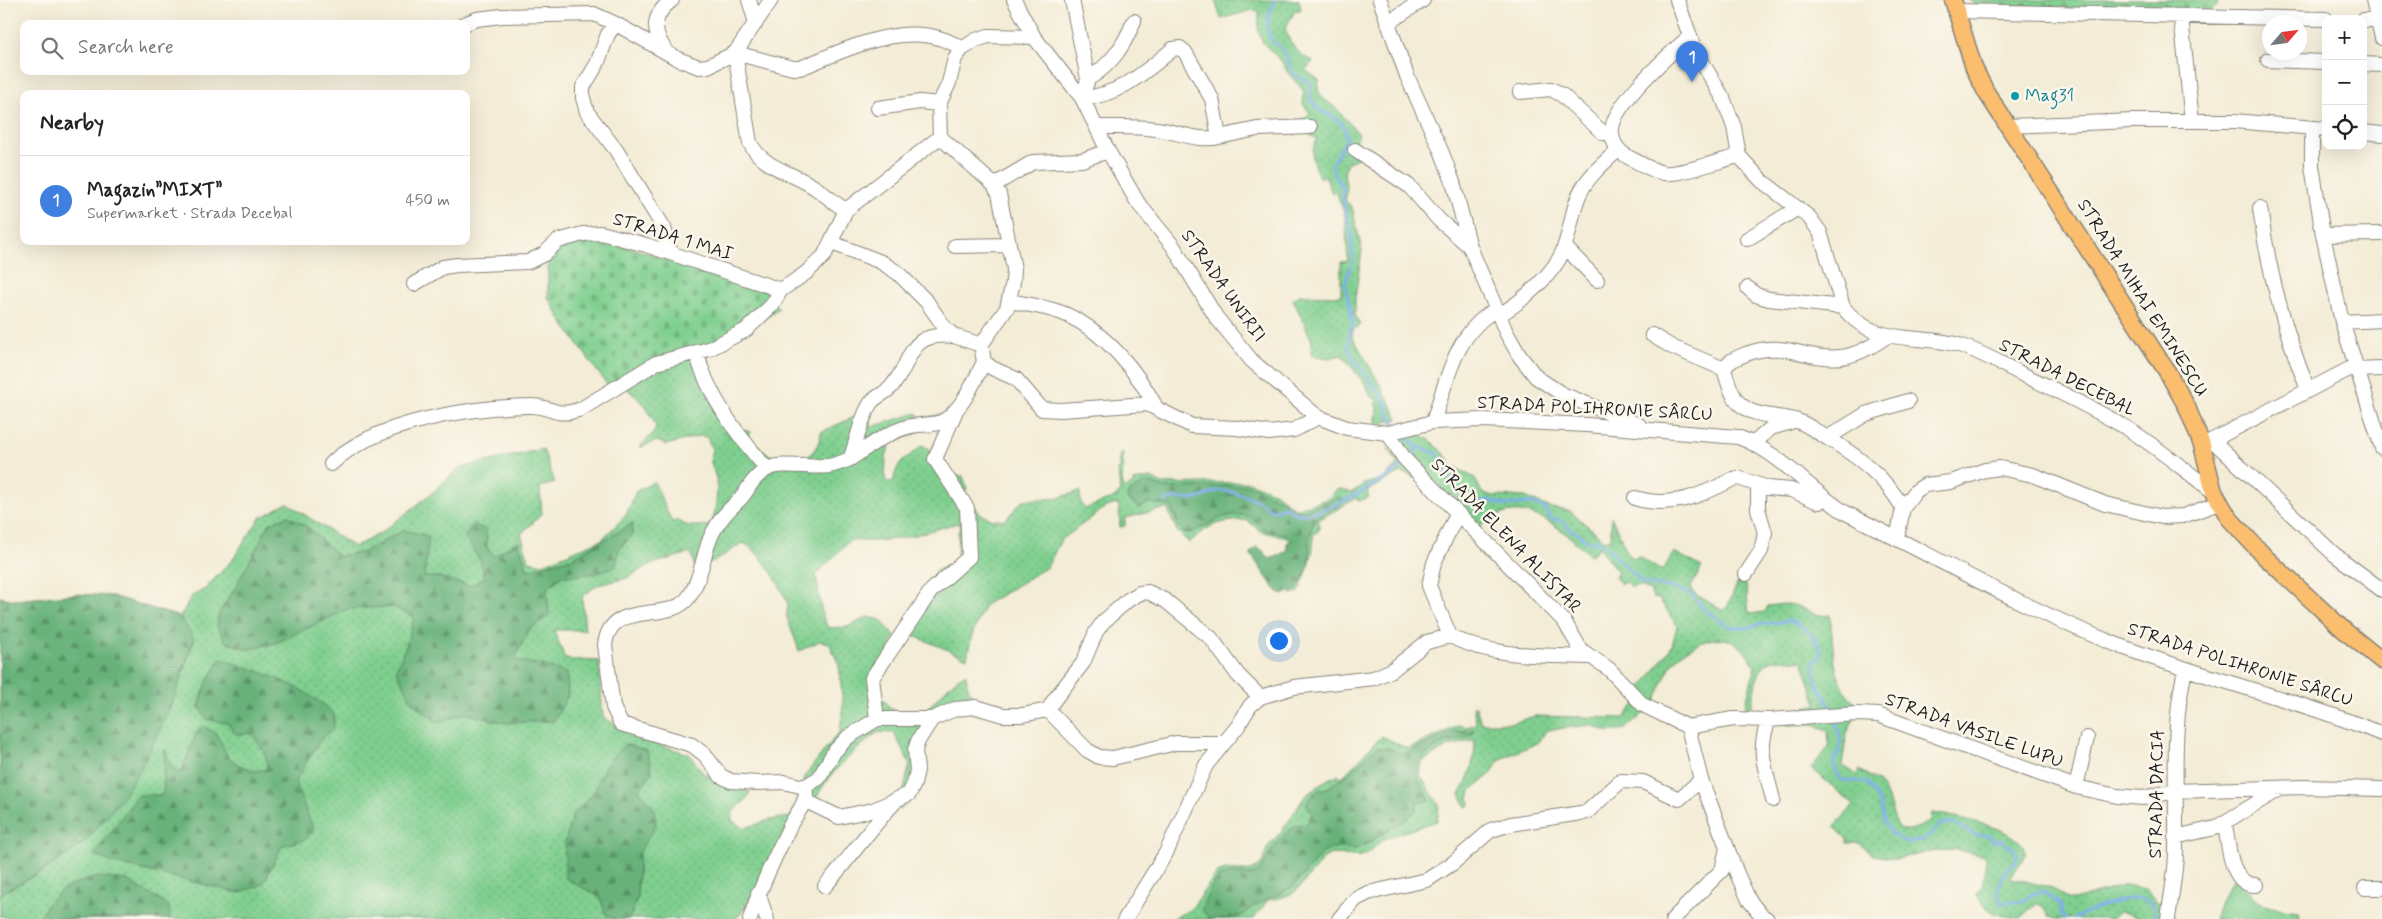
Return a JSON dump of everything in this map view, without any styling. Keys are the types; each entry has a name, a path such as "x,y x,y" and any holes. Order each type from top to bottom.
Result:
{"main road":[{"name":"STRADA MIHAI EMINESCU","path":"1954,6 1974,68 1986,92 2168,373 2207,443 2217,498 2234,524 2264,557 2346,632 2382,662"}],"street":[{"path":"666,52 655,32 658,14 672,0"},
{"path":"749,0 756,23"},
{"path":"470,22 502,16 594,14 666,52 699,66 708,66 735,53 770,0"},
{"name":"STRADA UNIRII","path":"1014,0 1034,37 1082,98 1108,151 1138,203 1173,246 1216,317 1239,346 1289,394 1318,417 1347,428 1388,433 1432,422"},
{"path":"1072,0 1088,79 1082,98 1100,98 1118,89 1173,49 1180,48 1185,52 1212,99 1220,137"},
{"path":"1380,0 1406,76 1445,160 1470,247 1506,332 1519,355 1536,377 1562,394 1654,432"},
{"path":"1389,22 1423,0"},
{"path":"1677,0 1695,50 1724,98 1734,127 1739,156 1762,181 1808,216 1820,232 1843,307 1769,299 1756,295 1748,288"},
{"path":"2373,0 2380,20 2382,38"},
{"path":"1954,6 2181,17 2322,20"},
{"path":"2181,17 2192,121"},
{"path":"2367,20 2380,20"},
{"path":"1088,79 1100,71 1118,51 1134,21"},
{"path":"616,24 608,34 597,64 583,87 583,98 587,112 616,150 664,228 671,253"},
{"path":"735,53 793,68 800,68 893,34 928,37 946,41 962,49"},
{"path":"1034,37 988,36 976,40 962,49 956,58 949,83 939,104 940,138 994,185 999,194 1014,269 1010,301 980,346 984,362 992,368 1016,379 1042,409 1061,410 1147,404 1192,426 1222,427 1270,433 1294,430 1318,417"},
{"path":"1690,36 1651,71 1624,104 1613,123 1612,133 1618,150 1640,164 1664,173 1739,156"},
{"path":"735,53 748,135 753,148 769,163 816,188 838,206 846,210"},
{"path":"2268,60 2322,62"},
{"path":"2367,64 2382,65"},
{"path":"1520,92 1551,89 1562,95 1603,133 1612,133"},
{"path":"878,108 920,102 939,104"},
{"path":"2009,126 2033,123 2234,121 2319,129 2312,166 2323,235 2342,322 2355,368 2382,448"},
{"path":"1098,128 1144,127 1211,139 1257,129 1310,128"},
{"path":"2367,132 2382,134"},
{"path":"331,464 356,444 397,428 446,414 534,406 557,413 569,414 581,409 656,363 696,352 735,337 746,330 772,305 781,290 816,264 832,242 846,210 940,138"},
{"path":"1355,150 1409,186 1439,220 1470,247"},
{"path":"1432,422 1455,352 1478,321 1498,312 1531,291 1557,262 1565,247 1576,201 1581,191 1598,169 1618,150"},
{"path":"994,185 1033,162 1082,160 1108,151"},
{"path":"1747,239 1798,208"},
{"path":"2260,208 2272,276 2296,360 2308,390"},
{"name":"STRADA 1 MAI","path":"414,284 442,268 457,264 528,262 544,254 558,241 583,234 601,233 671,253 781,290"},
{"path":"2323,235 2382,234"},
{"path":"832,242 881,262 898,273 927,302 944,328 954,336"},
{"path":"955,246 1008,245"},
{"path":"1565,247 1597,280"},
{"path":"1010,301 1065,314 1086,326 1109,345 1140,380 1157,408"},
{"name":"STRADA DECEBAL","path":"1843,307 1860,323 1887,336 1946,342 1987,357 2076,400 2152,445 2217,498"},
{"path":"2342,322 2382,320"},
{"path":"850,459 870,403 890,388 908,355 920,343 940,335 954,336 980,346"},
{"path":"1652,335 1672,347 1724,368"},
{"path":"1887,336 1872,347 1840,357 1822,356 1778,347 1764,348 1736,358 1724,368 1726,379 1740,404 1767,416 1799,421 1852,452 1877,473 1894,493 1903,508"},
{"path":"696,352 702,373 721,411 766,469"},
{"path":"878,719 872,678 930,591 969,557 967,508 935,459 956,410 984,362"},
{"path":"2382,369 2355,368 2308,390 2207,443 2334,554 2382,590"},
{"path":"1827,438 1866,414 1908,400"},
{"path":"956,410 944,420 909,426 891,433 850,459 829,466 791,466 766,469 750,481 741,498 726,510 711,535 704,563 689,598 675,607 641,613 615,623 606,635 605,645 613,707 621,724 692,745 705,755 721,776 730,780 758,783 784,782 806,786 819,778 834,752 848,737 878,719 932,719 955,710 976,707 1003,715 1022,715 1048,710 1083,663 1096,632 1103,622 1128,600 1140,593 1148,592 1192,620 1211,638 1238,675 1260,697"},
{"name":"STRADA POLIHRONIE SÂRCU","path":"1432,422 1484,420 1622,427 1654,432 1729,436 1754,443 1834,506 2068,623 2185,670 2339,717 2382,734"},
{"path":"1754,443 1771,428 1787,422 1799,421"},
{"name":"STRADA ELENA ALISTAR","path":"1388,433 1408,462 1564,621 1581,650 1610,669 1644,705 1688,727"},
{"path":"1897,538 1903,508 1916,492 1925,485 1951,482 1985,470 2000,468 2033,474 2105,504 2162,517 2183,516 2217,498"},
{"name":"STRADA POLIHRONIE SÂRCU","path":"1635,498 1650,503 1669,503 1701,495 1738,478 1758,486 1791,490 1818,502 1834,506"},
{"path":"1746,574 1761,551 1765,533 1758,509 1758,486"},
{"path":"1457,514 1434,563 1429,586 1450,636 1465,644 1520,654 1548,657 1590,657"},
{"path":"1125,919 1166,853 1182,813 1206,765 1250,706 1260,697 1294,686 1374,678 1392,670 1427,642 1450,636"},
{"name":"STRADA DACIA","path":"2168,919 2174,882 2175,735 2178,697 2185,670"},
{"path":"1048,710 1087,750 1099,757 1113,758 1176,743 1224,743"},
{"name":"STRADA VASILE LUPU","path":"1688,727 1733,719 1769,720 1857,714 1878,715 2076,787 2117,796 2143,798 2174,791 2325,787 2382,790"},
{"path":"806,801 839,817 873,810 909,794 914,784 917,770 915,750 918,741 932,719"},
{"path":"1769,720 1762,736 1761,749 1772,800"},
{"path":"1688,727 1702,780 1727,848 1749,900 1761,915 1767,919"},
{"name":"STRADA VASILE LUPU","path":"2076,787 2087,738"},
{"path":"1339,919 1356,899 1368,893 1427,880 1453,863 1491,830 1511,824 1587,812 1621,781 1643,782 1679,799 1702,780"},
{"path":"750,919 758,893 788,828 806,801 806,786"},
{"name":"STRADA VASILE LUPU","path":"2175,837 2215,828 2280,789"},
{"path":"825,886 845,864 869,830 896,801"},
{"path":"2225,823 2228,847 2236,871 2242,880 2249,885 2256,885"},
{"path":"1674,919 1722,870 1727,848"},
{"path":"2365,888 2382,888"},
{"path":"758,893 767,919"}],"green space":[{"path":"1215,0 1299,0 1301,10 1295,11 1285,28 1289,39 1299,53 1314,61 1305,70 1319,80 1318,90 1323,99 1334,106 1359,134 1355,144 1358,158 1348,162 1345,172 1347,190 1345,200 1352,207 1362,250 1355,299 1355,315 1360,325 1353,330 1352,336 1398,419 1376,424 1377,399 1371,397 1366,385 1342,355 1327,358 1311,355 1312,341 1293,299 1300,295 1341,296 1341,262 1348,261 1345,215 1336,191 1332,193 1325,176 1320,178 1315,168 1313,149 1317,139 1304,131 1278,123 1303,120 1310,113 1303,104 1304,91 1288,73 1282,62 1263,43 1258,30 1259,12 1253,10 1221,19"},
{"path":"1969,0 2217,0 2217,5 2209,11 1975,6"},
{"path":"596,239 682,262 770,292 767,305 755,318 738,329 693,351 608,386 564,325 548,297 548,260 568,243"},
{"path":"768,300 779,308 708,356 708,376 741,430 751,432 749,437 751,440 774,457 790,461 798,460 811,454 819,441 821,432 872,409 871,427 917,413 920,419 942,414 915,434 890,443 886,457 885,481 893,482 900,464 922,445 942,456 942,460 952,476 963,476 967,489 963,492 979,513 993,520 1005,520 1023,500 1058,498 1080,491 1081,504 1085,509 1116,497 1120,491 1118,470 1121,454 1123,453 1122,481 1124,489 1134,484 1134,481 1151,478 1162,484 1249,482 1276,493 1295,509 1327,499 1336,490 1342,489 1351,493 1364,484 1383,479 1397,465 1397,461 1388,448 1416,478 1401,472 1367,491 1369,497 1359,501 1356,498 1319,520 1319,530 1313,535 1313,550 1307,571 1299,592 1291,594 1299,568 1294,544 1286,538 1260,531 1247,520 1237,520 1215,525 1189,543 1177,531 1167,508 1125,518 1125,526 1120,527 1119,505 1106,507 1061,540 1047,567 985,605 972,635 967,658 914,636 905,625 936,571 957,560 958,531 961,528 958,523 891,539 878,541 850,540 816,575 822,614 828,628 847,627 868,617 881,620 895,637 877,682 880,696 899,713 910,715 921,712 931,705 957,678 966,674 968,688 977,702 954,711 941,718 935,724 926,741 923,752 920,792 899,810 888,800 903,792 910,764 894,733 879,732 862,744 826,782 816,800 805,806 750,900 736,919 520,919 508,916 502,919 15,919 0,916 0,894 45,870 143,764 172,704 194,640 180,617 192,596 205,589 232,560 260,518 287,503 354,547 381,533 432,493 459,468 543,449 555,483 540,487 542,514 521,534 529,561 543,564 601,540 626,515 636,491 654,482 672,522 678,520 690,526 710,526 715,511 717,484 711,462 712,450 707,437 700,436 666,445 657,441 639,448 654,432 656,426 645,405 624,386","holes":["743,543 756,552 769,568 784,595 788,604 787,617 799,651 820,641 829,643 839,665 843,704 840,731 806,774 796,806 790,817 769,820 745,828 732,821 733,811 746,800 750,792 704,774 689,754 638,738 603,717 599,661 565,659 554,630 585,630 582,597 597,585 627,578 649,565 689,553 693,557 694,566 715,561"]},
{"path":"1420,430 1424,433 1424,438 1429,439 1450,460 1449,464 1475,478 1482,493 1494,496 1525,497 1551,508 1570,511 1604,540 1611,540 1611,516 1630,558 1632,556 1634,559 1638,556 1660,570 1664,568 1674,552 1702,567 1691,587 1695,594 1722,610 1726,609 1738,582 1746,585 1749,614 1765,612 1768,606 1787,604 1798,606 1820,615 1830,615 1833,651 1838,674 1847,694 1855,703 1854,719 1847,733 1842,765 1857,775 1859,770 1879,783 1885,792 1895,821 1900,827 1906,830 1916,828 1931,820 1932,813 1988,825 2015,838 2023,846 2024,858 2010,876 2012,878 2053,888 2067,899 2073,900 2126,885 2145,889 2157,902 2166,902 2160,919 2142,919 2120,911 2112,919 2054,919 2048,916 2044,908 2037,903 2020,918 1999,915 1986,907 1977,895 1982,887 1986,860 1984,856 1953,849 1916,854 1898,859 1873,855 1859,843 1847,843 1847,839 1834,827 1854,805 1811,768 1829,747 1828,731 1814,724 1787,725 1788,712 1817,704 1802,661 1777,659 1763,667 1757,680 1751,709 1745,707 1755,666 1750,657 1731,641 1715,639 1706,641 1683,652 1669,668 1654,706 1637,691 1643,686 1672,646 1677,626 1659,599 1653,598 1650,590 1640,586 1631,587 1626,582 1621,584 1615,577 1618,572 1599,547 1591,556 1562,531 1539,517 1515,512 1502,514 1478,528 1404,451 1401,439 1409,433"},
{"path":"1147,482 1165,488 1249,485 1280,499 1297,511 1305,510 1338,497 1345,501 1314,520 1309,540 1310,564 1297,589 1282,595 1274,588 1250,553 1256,547 1262,550 1270,559 1287,551 1287,543 1293,540 1290,537 1265,530 1249,517 1237,515 1221,518 1200,529 1185,534 1177,523 1171,506 1149,503 1139,508 1127,499 1128,493"},
{"path":"288,516 309,528 339,556 364,552 404,530 429,536 424,577 439,577 470,586 485,577 480,560 465,537 473,524 486,530 487,548 494,556 518,541 528,570 572,558 633,523 632,536 619,549 616,566 595,574 562,576 547,589 549,615 529,630 514,660 542,665 567,673 568,695 554,721 506,723 465,713 438,723 413,703 396,670 406,646 414,617 393,607 348,609 276,643 247,650 226,642 217,626 219,612 234,590 270,523"},
{"path":"77,594 112,596 180,617 194,639 172,704 143,764 123,797 83,844 45,870 0,894 0,597 15,600"},
{"path":"221,659 281,680 309,695 334,714 334,728 320,740 295,782 314,831 306,839 282,846 263,884 239,893 110,862 94,855 138,795 163,795 165,749 171,767 181,773 197,731 203,726 216,733 228,757 239,765 255,771 267,769 263,750 250,733 237,735 227,723 206,719 199,706 207,682"},
{"path":"1636,703 1647,711 1625,729 1609,732 1591,725 1548,730 1537,743 1499,760 1492,773 1472,789 1469,798 1470,805 1466,807 1460,794 1471,768 1475,740 1449,746 1422,762 1420,775 1439,805 1437,821 1386,838 1365,855 1335,854 1327,856 1297,890 1286,896 1268,900 1254,919 1172,919 1191,909 1217,873 1225,870 1246,871 1258,867 1263,861 1267,848 1282,831 1305,796 1328,779 1339,775 1341,778 1382,736 1408,749 1459,725 1466,727 1475,725 1473,707 1476,706 1481,723 1512,723 1535,716 1624,718"},
{"path":"1474,730 1472,735 1440,745 1424,756 1418,779 1430,800 1417,802 1416,811 1405,820 1363,846 1355,849 1332,848 1322,854 1293,887 1252,907 1243,915 1228,919 1209,919 1202,909 1212,887 1219,878 1230,873 1254,875 1258,872 1282,837 1298,824 1304,826 1309,820 1312,813 1306,803 1317,791 1329,787 1345,776 1377,747 1392,749 1402,755 1453,731"},
{"path":"625,744 647,751 652,772 639,791 654,808 656,824 639,853 637,898 629,919 616,919 606,915 600,897 565,878 565,843 572,816 593,794 605,766"},
{"path":"99,877 127,880 169,906 170,919 39,919 50,901 63,890 79,882"},
{"path":"2234,879 2264,906 2298,911 2299,919 2214,919 2220,901"}],"waterway":[{"path":"1275,0 1268,20 1269,36 1286,54 1293,73 1309,82 1310,98 1318,109 1337,119 1345,128 1346,140 1331,165 1343,188 1343,202 1351,230 1353,259 1345,284 1353,323 1349,336 1349,348 1353,358 1383,398 1389,416 1398,427"},
{"path":"1404,434 1418,447 1437,453 1455,489 1474,505 1488,500 1504,505 1530,503 1544,508 1551,519 1562,521 1587,542 1597,541 1604,545 1644,584 1669,587 1691,594 1706,611 1730,627 1747,628 1760,624 1790,621 1797,624 1811,634 1821,649 1820,658 1815,661 1814,674 1832,711"},
{"path":"1411,459 1414,457 1416,447"},
{"path":"1165,501 1169,499 1196,499 1223,491 1237,493 1253,499 1268,509 1274,510 1286,507 1297,514 1310,513 1338,504 1404,465"},
{"path":"1835,719 1841,741 1833,764 1841,780 1867,782 1880,803 1883,818 1890,833 1908,843 1922,840 1933,834 1940,824 1953,823 1972,834 1990,836 1994,842 2001,840 2014,849 2017,856 2015,863 2006,870 2000,880 1998,891 2000,903 2024,901 2030,895 2042,891 2061,905 2061,914 2065,919"},
{"path":"2074,919 2113,902 2136,898 2151,904 2157,919"}],"place":[{"name":"Magazin”MIXT”","path":"1692,82"},
{"name":"Mag31","path":"2015,96"}]}
